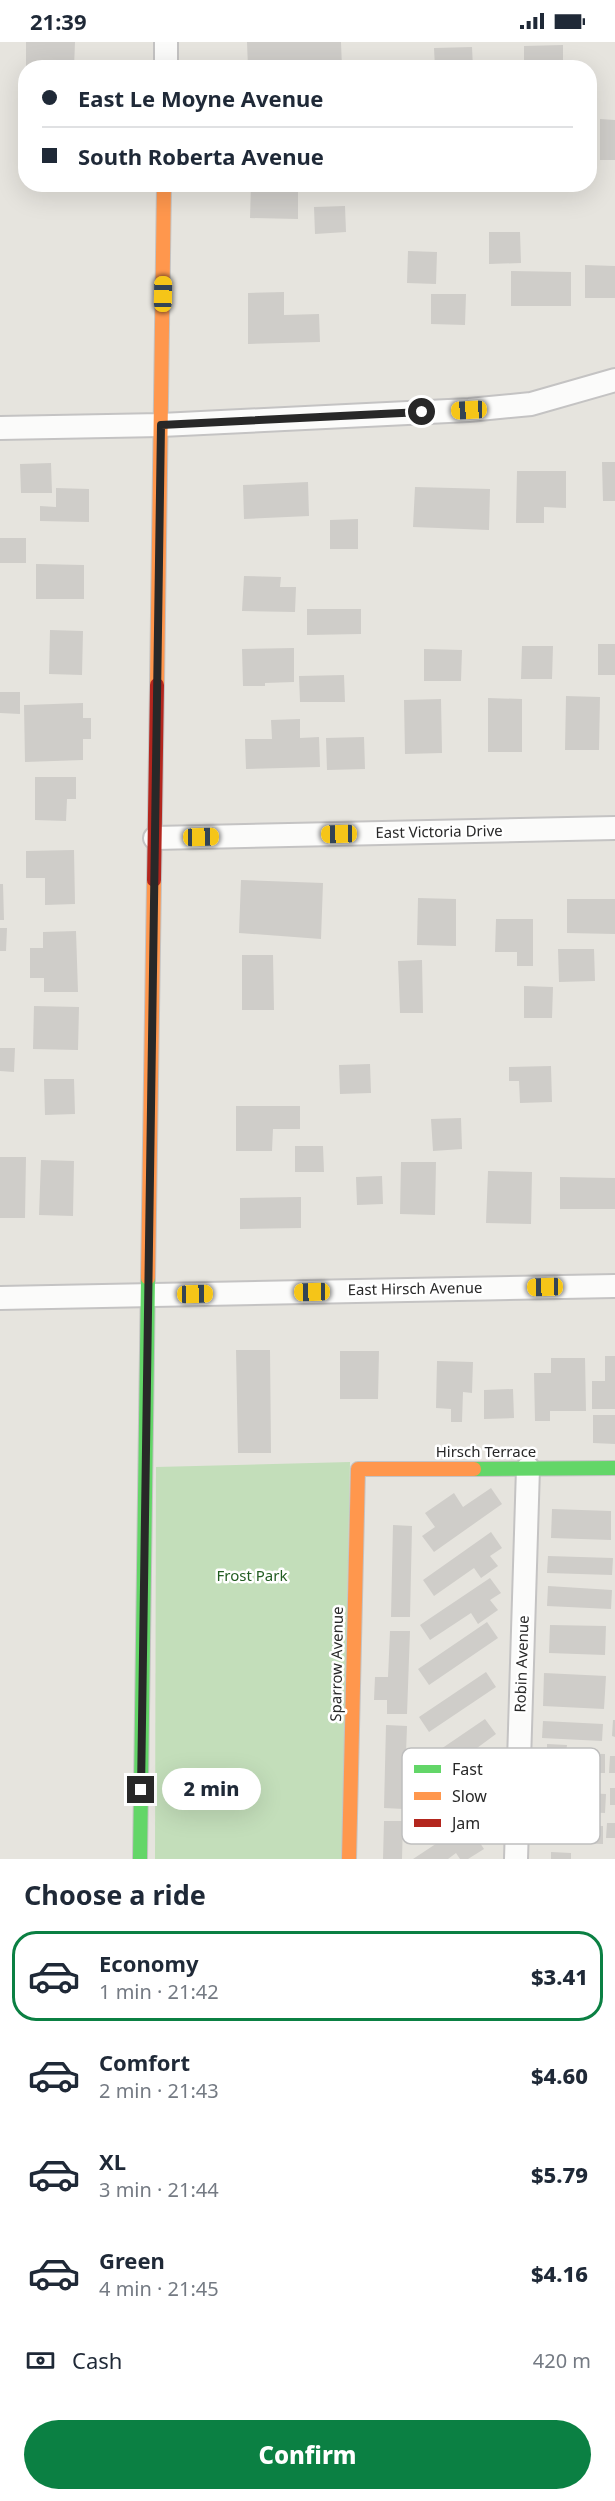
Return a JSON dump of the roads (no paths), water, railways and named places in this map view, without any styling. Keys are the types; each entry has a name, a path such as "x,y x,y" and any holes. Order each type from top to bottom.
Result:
{"street":[{"path":"166,42 166,60"},
{"path":"140,1859 164,192"},
{"path":"0,428 161,425 490,408 531,404 615,380"},
{"name":"East Victoria Drive","path":"155,838 615,828"},
{"name":"East Hirsch Avenue","path":"0,1298 615,1286"},
{"name":"Robin Avenue","path":"519,1748 528,1468"},
{"name":"Hirsch Terrace","path":"358,1470 615,1468"},
{"name":"Sparrow Avenue","path":"349,1859 358,1470"},
{"name":"Robin Avenue","path":"516,1844 516,1859"}],"park label":[{"name":"Frost Park","path":"252,1576"}]}
